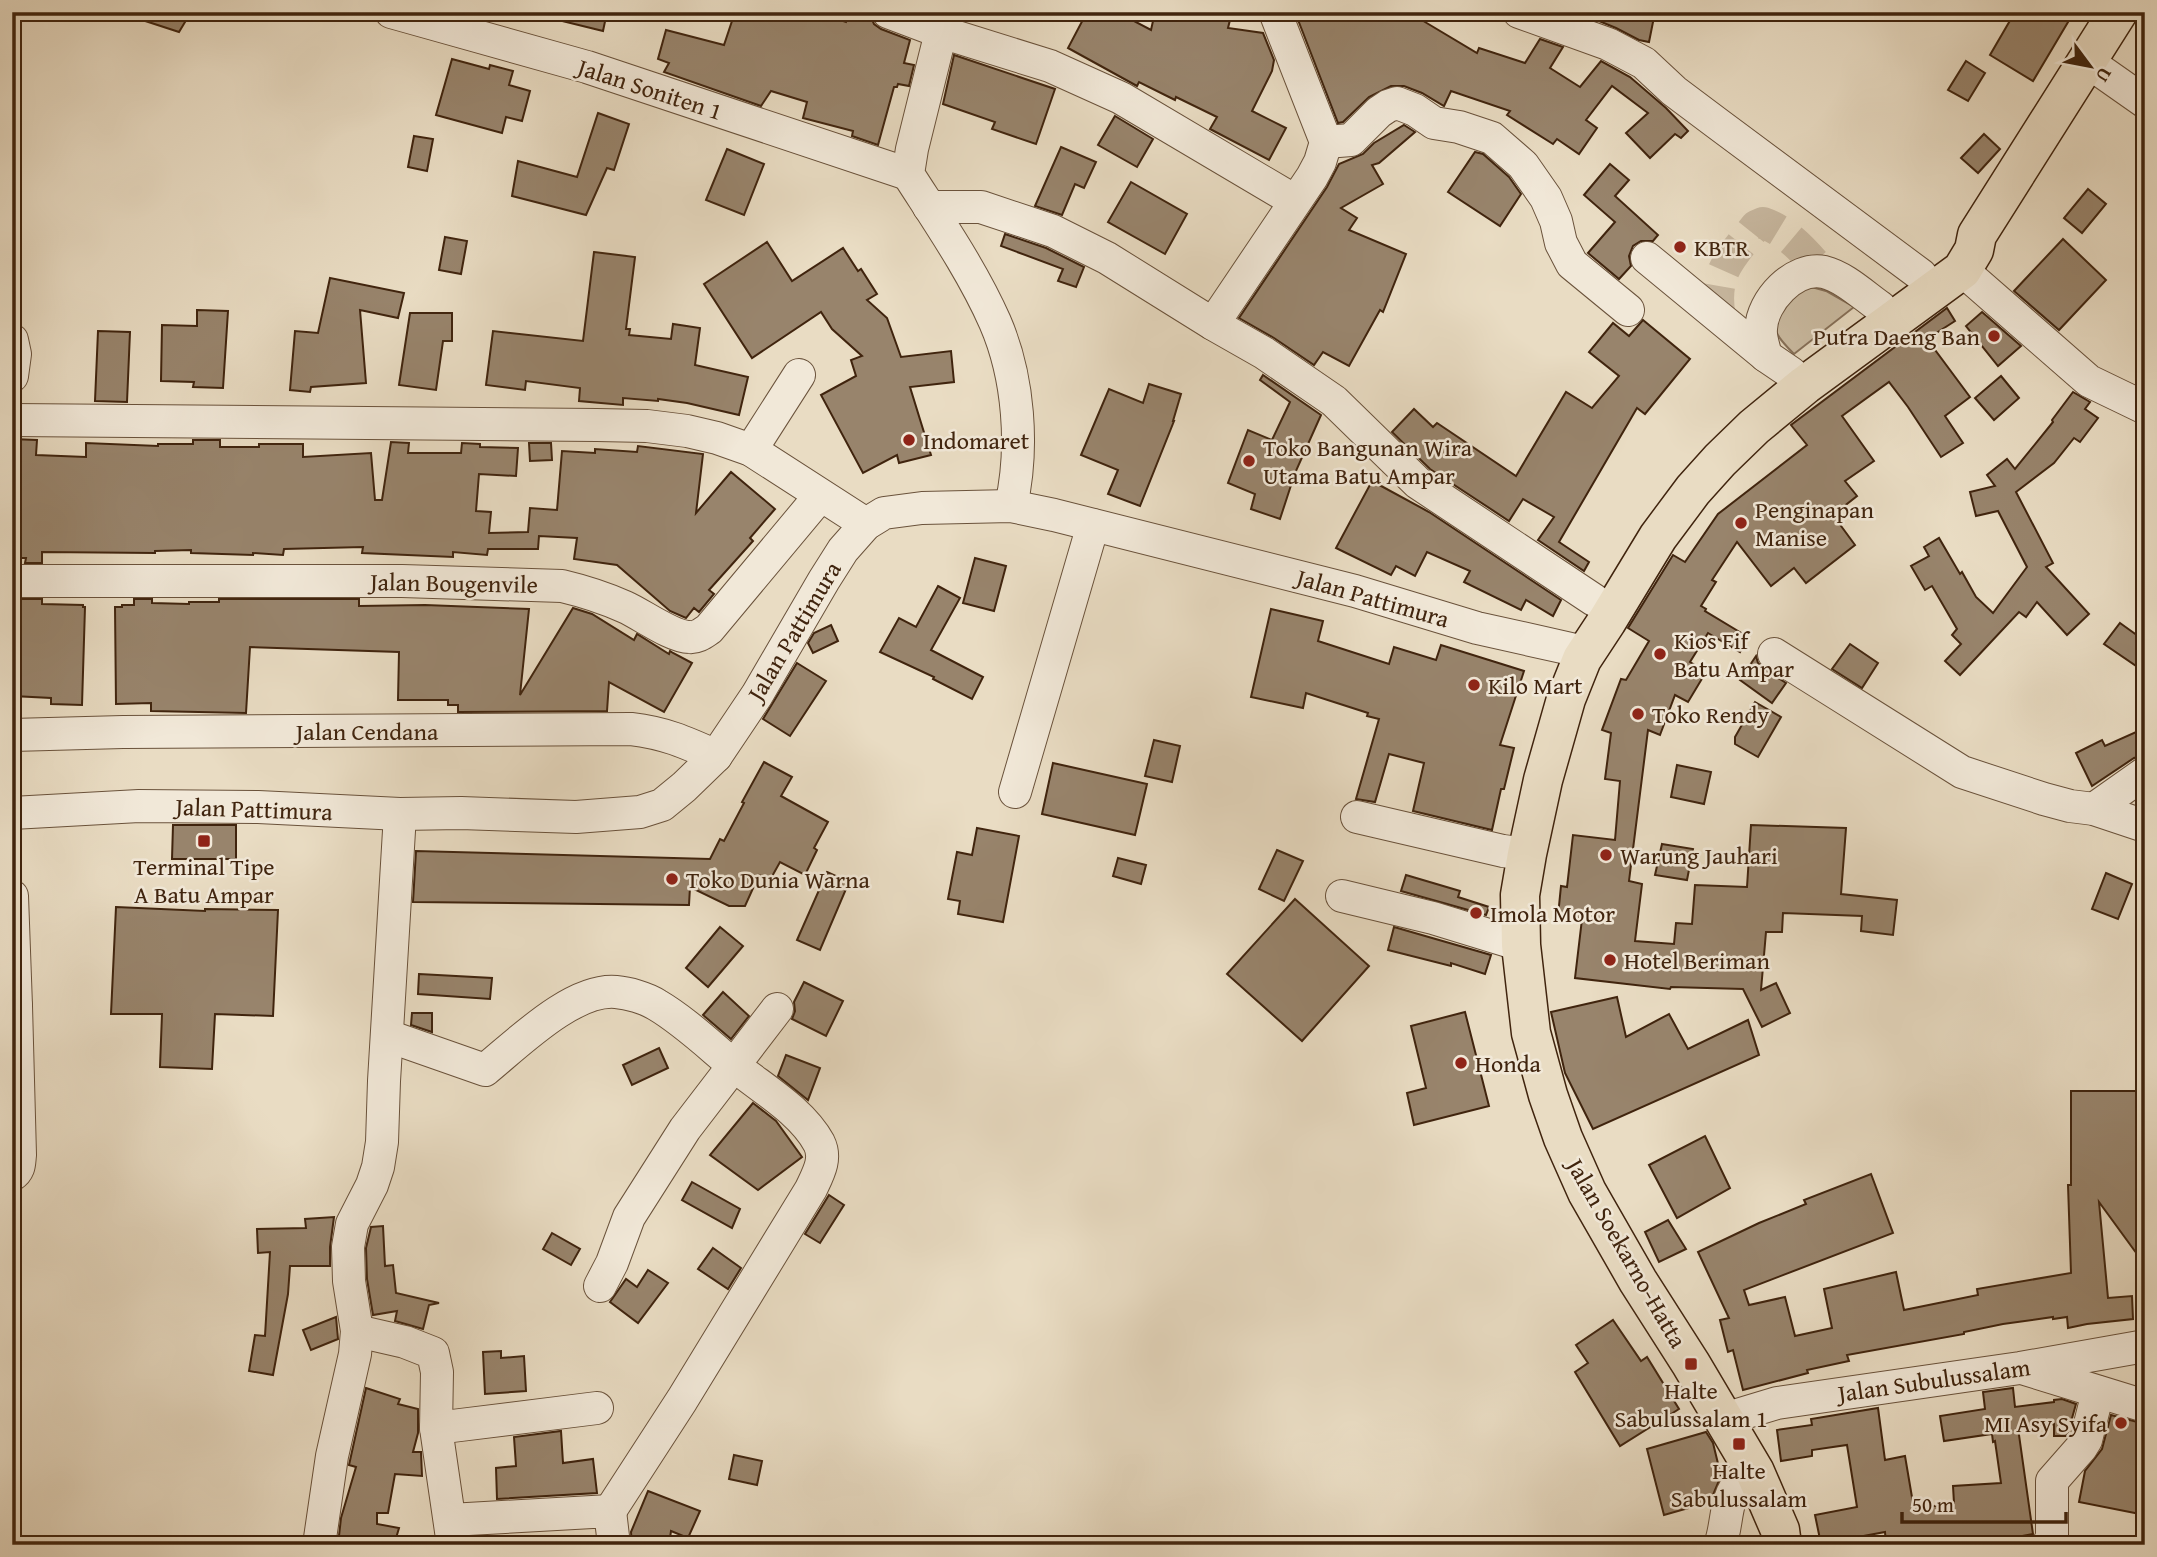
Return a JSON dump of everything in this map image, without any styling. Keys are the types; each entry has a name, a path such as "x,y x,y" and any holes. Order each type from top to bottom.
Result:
{"highway":[{"name":"Jalan Soekarno-Hatta","path":"1583,654 1658,537 1693,490 1754,427 1787,371 1962,270 1974,250 1977,235 2118,12"},
{"name":"Jalan Soekarno-Hatta","path":"1782,1545 1780,1530 1755,1472 1587,1192 1563,1138 1531,1034 1521,945 1520,895 1557,729 1583,654 1594,600 1671,487 1755,399 1787,371 1912,284 1950,246 1977,235"}],"street":[{"name":"Jalan Soniten 1","path":"391,12 587,67 908,174"},
{"path":"888,12 944,22 1121,97 1295,201"},
{"path":"1213,324 1320,162 1326,142 1275,12"},
{"path":"1519,12 1608,44 1644,63 1674,91 1921,275"},
{"path":"944,22 908,174 983,297 996,324 1007,360 1015,404 1016,484 1012,506"},
{"path":"2088,62 2145,102"},
{"path":"1326,142 1351,140 1379,113 1397,103 1415,110 1434,123 1459,127 1492,138 1523,165 1546,198 1556,221 1561,243 1572,264 1628,310"},
{"path":"929,207 981,206 1053,231 1107,258 1264,353 1334,401 1418,483 1594,600"},
{"path":"1647,258 1787,371"},
{"path":"1962,270 2089,381 2145,408"},
{"path":"1787,371 1760,329 1770,302 1791,280 1804,274 1822,272 1841,279 1880,307"},
{"path":"12,340 15,354 12,376"},
{"path":"751,450 799,375"},
{"path":"12,420 647,426 718,438 751,450 866,524"},
{"name":"Jalan Bougenvile","path":"12,581 401,581 562,586 581,590 625,607 688,638 698,636 709,629 820,496"},
{"name":"Jalan Pattimura","path":"12,813 139,806 576,817 640,811 662,805 716,756 757,695 831,570 866,524 884,513 922,508 1012,506 1355,591 1477,628 1583,654"},
{"path":"1015,792 1093,525"},
{"path":"1774,653 1962,772 2044,799 2094,809 2145,826"},
{"name":"Jalan Cendana","path":"12,735 631,729 674,737 716,756"},
{"path":"2094,809 2145,773"},
{"path":"318,1545 332,1456 358,1331 349,1281 348,1247 352,1224 372,1185 383,1142 400,814"},
{"path":"1357,817 1503,851 1527,854"},
{"path":"12,896 15,1082 20,1155 17,1171 12,1175"},
{"path":"1342,896 1433,918 1521,945"},
{"path":"388,1036 485,1069 562,1008 597,994 615,992 655,1003 686,1025 791,1111 819,1144 823,1157 811,1189 610,1511 614,1545"},
{"path":"600,1286 612,1264 629,1217 685,1129 777,1009"},
{"path":"358,1331 405,1342 433,1353 437,1372 436,1428 452,1532 610,1511"},
{"name":"Jalan Subulussalam","path":"1724,1419 1777,1403 2020,1368 2145,1346"},
{"path":"2020,1368 2145,1406"},
{"path":"2048,1545 2052,1537 2052,1481 2086,1440 2098,1392"},
{"path":"436,1428 597,1408"},
{"path":"1720,1545 1727,1508 1734,1491 1740,1481 1755,1472"}],"shaded area":[{"path":"1808,286 1826,291 1854,307 1794,354 1777,334 1775,308"}],"building":[{"path":"131,12 191,12 179,32 130,16"},
{"path":"555,12 607,12 603,31 554,19"},
{"path":"735,12 817,12 846,22 850,12 853,12 871,17 874,24 881,29 910,40 904,63 914,65 909,86 898,84 894,87 878,145 852,136 853,131 803,118 807,102 771,91 761,106 664,72 669,63 658,59 666,30 724,45"},
{"path":"1087,12 1117,12 1151,30 1155,12 1232,12 1228,28 1263,33 1274,60 1272,71 1252,111 1286,128 1269,160 1210,129 1217,117 1139,82 1137,86 1068,48"},
{"path":"1295,12 1419,12 1420,19 1477,53 1479,48 1525,63 1540,39 1563,47 1550,68 1580,87 1601,61 1630,77 1688,131 1681,138 1675,134 1650,158 1626,133 1648,113 1612,86 1586,120 1597,128 1579,154 1557,139 1553,144 1507,115 1510,111 1451,91 1444,106 1404,86 1391,86 1369,97 1343,122 1338,123"},
{"path":"1596,12 1655,12 1649,42 1594,19"},
{"path":"2015,12 2074,12 2033,81 1990,55"},
{"path":"954,55 1055,89 1036,144 992,129 995,122 943,104"},
{"path":"452,59 489,69 490,65 513,71 509,85 530,91 522,121 506,117 502,133 436,115"},
{"path":"1966,61 1985,73 1968,101 1948,90"},
{"path":"598,113 629,124 614,170 607,168 586,215 512,196 518,161 577,177"},
{"path":"1115,116 1153,139 1137,167 1098,145"},
{"path":"1404,125 1415,132 1379,163 1372,165 1383,184 1341,208 1357,218 1349,230 1406,254 1383,312 1380,310 1349,366 1323,352 1314,365 1239,318 1327,187 1339,164 1363,154 1374,143"},
{"path":"1984,134 2000,149 1978,173 1961,158"},
{"path":"414,136 433,139 427,171 408,167"},
{"path":"1061,147 1096,162 1084,188 1075,184 1062,215 1035,206"},
{"path":"727,149 764,164 744,215 706,200"},
{"path":"1475,152 1483,154 1509,177 1521,194 1500,226 1448,192"},
{"path":"1610,164 1629,180 1615,196 1658,235 1653,241 1641,241 1633,246 1629,256 1631,266 1619,279 1588,253 1615,222 1584,195"},
{"path":"1131,182 1187,214 1165,254 1108,222"},
{"path":"2088,189 2106,204 2082,233 2064,218"},
{"path":"1005,234 1046,248 1084,267 1076,287 1058,281 1063,269 1001,246"},
{"path":"445,237 467,241 461,274 439,270"},
{"path":"2063,239 2106,280 2059,330 2014,291"},
{"path":"767,242 792,281 843,248 877,294 867,300 887,318 901,357 951,351 954,382 910,387 931,455 899,463 897,455 863,473 821,395 856,376 851,360 862,356 832,329 821,312 752,358 704,284"},
{"path":"594,252 635,257 626,329 630,329 629,335 671,339 673,324 700,328 695,365 748,377 739,415 658,399 623,398 623,405 579,401 580,388 526,381 525,390 486,385 493,331 583,341"},
{"path":"330,278 404,293 398,318 360,310 366,383 311,387 310,392 290,390 295,331 318,333"},
{"path":"1947,308 1955,321 1927,339 1970,397 1945,416 1963,443 1941,457 1889,382 1842,416 1874,461 1845,481 1857,496 1833,515 1855,545 1806,583 1794,568 1771,586 1737,542 1712,580 1716,582 1701,606 1748,637 1740,652 1708,633 1690,662 1703,670 1703,677 1688,702 1675,695 1660,735 1648,730 1629,881 1642,884 1635,941 1674,944 1676,923 1692,924 1695,885 1747,887 1751,825 1846,828 1841,894 1897,900 1893,935 1861,931 1862,916 1783,913 1782,932 1766,932 1761,990 1776,983 1790,1013 1762,1027 1743,989 1670,989 1575,978 1582,919 1558,916 1561,886 1567,887 1573,835 1615,840 1620,781 1605,779 1611,733 1602,730 1621,679 1626,680 1649,641 1628,628 1673,555 1685,562 1718,514 1807,445 1791,425"},
{"path":"197,310 228,311 223,388 193,387 194,382 161,381 162,325 197,326"},
{"name":"Putra Daeng Ban","path":"1982,312 2021,346 1998,366 1966,326"},
{"path":"410,313 452,313 452,341 443,341 436,390 399,385"},
{"path":"1643,320 1690,359 1645,414 1637,408 1559,542 1589,562 1584,571 1538,540 1554,517 1523,499 1509,521 1430,469 1392,432 1414,409 1433,427 1437,423 1516,476 1566,392 1592,408 1619,376 1589,352 1613,323 1629,336"},
{"path":"98,331 130,332 127,402 95,401"},
{"path":"1263,375 1321,415 1295,473 1280,519 1251,509 1255,494 1228,483 1248,430 1272,440 1290,402 1260,380"},
{"path":"2001,376 2019,398 1994,420 1975,398"},
{"path":"1149,384 1181,394 1174,421 1140,506 1108,494 1118,470 1081,455 1109,389 1143,403"},
{"path":"2073,392 2090,402 2085,409 2098,418 2080,442 2074,438 2054,463 2016,492 2053,563 2046,567 2089,614 2067,635 2037,602 2026,617 2019,612 1960,675 1945,661 1961,644 1952,635 1957,629 1932,586 1925,590 1911,566 1929,556 1924,547 1939,538 1976,597 1993,613 2027,567 1998,511 1976,516 1970,492 1995,486 1987,475 2007,459 2015,469"},
{"path":"12,439 37,440 36,455 86,457 86,443 158,446 193,444 193,440 220,440 220,447 303,444 303,457 371,453 375,500 382,500 391,442 409,443 408,453 461,453 462,443 480,444 480,447 518,448 516,476 479,474 476,511 491,512 489,533 528,532 530,508 557,510 562,451 595,453 595,449 637,452 638,446 703,454 696,513 731,472 775,509 750,538 753,541 709,590 714,594 699,612 694,608 686,618 670,611 617,565 574,559 577,538 539,536 538,549 488,549 487,555 453,552 453,557 362,553 363,547 284,549 283,555 191,553 191,550 155,553 42,552 42,563 25,563 26,558 12,558"},
{"path":"529,443 551,443 552,460 530,461"},
{"path":"1372,481 1429,512 1561,600 1553,616 1526,600 1521,610 1464,582 1470,571 1427,552 1415,576 1396,566 1391,575 1336,548"},
{"path":"975,558 1006,566 994,611 963,603"},
{"path":"938,586 960,598 931,650 983,677 972,699 933,679 934,677 880,652 899,618 916,627"},
{"path":"12,599 42,599 42,604 85,607 82,705 51,704 51,698 13,696 16,641 12,640"},
{"path":"134,599 152,599 152,603 189,604 219,602 219,599 359,599 359,606 425,605 529,609 520,695 573,608 592,614 634,640 637,634 669,654 670,651 692,663 664,712 609,682 607,711 458,712 458,705 448,705 448,700 398,700 399,652 250,647 246,713 151,711 151,703 116,704 115,607 134,605"},
{"path":"1271,609 1323,621 1318,641 1389,664 1394,647 1436,660 1441,645 1524,671 1500,745 1514,748 1492,830 1413,811 1424,763 1389,754 1375,802 1356,799 1379,719 1306,693 1303,708 1251,697"},
{"path":"2120,623 2145,641 2145,672 2104,644"},
{"path":"831,625 838,641 813,653 808,643 814,633"},
{"path":"1850,644 1878,663 1862,688 1832,669"},
{"path":"1756,656 1764,669 1786,683 1772,703 1740,680"},
{"path":"797,663 826,681 790,736 763,719"},
{"path":"1755,702 1781,717 1758,757 1735,744 1735,737"},
{"path":"2145,728 2145,755 2134,758 2092,786 2076,753 2102,740 2105,746"},
{"path":"1154,740 1180,746 1172,782 1145,776"},
{"path":"764,762 792,777 781,796 828,822 814,848 817,850 805,875 780,862 770,880 759,875 745,906 729,906 690,887 689,905 413,902 416,851 710,859 720,839 724,841"},
{"path":"1053,763 1147,784 1135,835 1042,814"},
{"path":"1677,765 1711,772 1704,804 1671,797"},
{"name":"Terminal Tipe A Batu Ampar","path":"173,825 236,825 236,859 172,859"},
{"path":"977,828 1019,836 1003,922 958,914 960,901 948,899 957,852 972,855"},
{"path":"1662,844 1693,849 1687,880 1655,875"},
{"path":"1277,850 1303,861 1284,901 1259,889"},
{"path":"1118,858 1146,865 1141,884 1113,876"},
{"path":"827,872 849,882 820,950 797,940"},
{"path":"2106,873 2132,884 2118,919 2092,909"},
{"path":"1406,875 1460,891 1458,897 1489,907 1486,915 1401,891"},
{"path":"1295,899 1369,966 1302,1041 1227,974"},
{"path":"116,907 205,911 278,910 273,1016 215,1014 212,1069 160,1067 162,1014 111,1014"},
{"path":"720,927 743,946 708,987 686,968"},
{"path":"1394,927 1491,955 1485,974 1451,963 1451,966 1388,950"},
{"path":"419,974 492,978 490,999 418,994"},
{"path":"804,982 843,1001 826,1036 792,1019 794,1002"},
{"path":"723,992 749,1016 731,1039 703,1015"},
{"path":"1617,997 1626,1037 1669,1014 1688,1049 1748,1020 1759,1055 1593,1129 1565,1073 1551,1012"},
{"path":"1465,1012 1489,1106 1414,1125 1407,1093 1426,1088 1411,1026"},
{"path":"412,1013 432,1013 432,1032 411,1025"},
{"path":"659,1048 668,1068 632,1085 623,1065"},
{"path":"786,1055 820,1068 808,1100 778,1076"},
{"path":"2071,1091 2145,1091 2145,1265 2099,1202 2108,1298 2132,1296 2133,1319 2068,1328 2067,1317 2003,1324 1964,1334 1847,1355 1849,1361 1807,1370 1808,1373 1743,1390 1733,1350 1728,1352 1720,1320 1729,1318 1698,1252 1806,1204 1804,1200 1871,1174 1893,1233 1744,1290 1749,1305 1785,1297 1795,1336 1832,1328 1824,1289 1896,1272 1904,1310 1978,1295 1977,1289 2071,1273 2068,1185 2071,1185"},
{"path":"753,1103 776,1121 802,1157 758,1190 710,1155"},
{"path":"1705,1136 1730,1188 1677,1218 1649,1165"},
{"path":"692,1182 740,1209 732,1228 682,1200"},
{"path":"829,1195 844,1205 820,1243 805,1234"},
{"path":"334,1217 330,1266 290,1266 288,1294 273,1375 249,1371 255,1335 265,1336 270,1252 258,1253 257,1229 306,1228 305,1219"},
{"path":"1668,1220 1686,1249 1659,1262 1645,1232"},
{"path":"383,1226 385,1266 393,1265 396,1293 439,1303 429,1305 423,1329 395,1321 397,1311 373,1315 367,1279 366,1248 371,1227"},
{"path":"552,1233 580,1249 571,1265 543,1249"},
{"path":"713,1248 741,1268 728,1289 698,1269"},
{"path":"648,1270 668,1283 638,1323 610,1302 626,1279 637,1287"},
{"path":"336,1317 338,1339 311,1350 303,1330"},
{"path":"1613,1320 1641,1361 1647,1357 1679,1409 1620,1446 1575,1372 1588,1363 1576,1345"},
{"path":"501,1351 501,1358 524,1356 526,1391 485,1394 483,1352"},
{"path":"366,1388 400,1399 398,1404 418,1409 418,1433 413,1452 421,1452 422,1476 395,1474 388,1513 377,1513 377,1524 399,1528 394,1545 338,1545 341,1518 356,1467 349,1465"},
{"path":"2013,1388 2015,1407 2062,1399 2076,1404 2067,1436 2054,1436 2054,1424 2018,1428 2033,1534 1995,1541 1995,1545 1886,1545 1885,1532 1821,1544 1815,1515 1857,1507 1847,1445 1812,1450 1812,1456 1781,1461 1777,1430 1812,1425 1811,1419 1878,1408 1885,1460 1905,1456 1914,1509 1954,1503 1953,1486 2001,1483 1995,1441 1993,1442 1992,1434 1944,1441 1940,1416 1985,1409 1983,1392"},
{"path":"2111,1415 2145,1424 2145,1515 2079,1502 2085,1471 2102,1449"},
{"path":"561,1431 563,1463 593,1459 597,1493 497,1499 496,1468 516,1466 514,1437"},
{"path":"1706,1432 1713,1443 1721,1476 1710,1502 1664,1515 1647,1449"},
{"path":"734,1455 762,1461 757,1485 729,1479"},
{"path":"648,1491 700,1511 688,1538 671,1531 669,1545 632,1545 631,1532"}],"tunnel":[{"path":"1720,318 1718,302 1721,278 1731,258 1756,226 1763,223 1780,231 1803,250 1822,272"}],"place":[{"name":"KBTR","path":"1680,247"},
{"name":"Putra Daeng Ban","path":"1994,336"},
{"name":"Indomaret","path":"909,440"},
{"name":"Toko Bangunan Wira Utama Batu Ampar","path":"1249,461"},
{"name":"Penginapan Manise","path":"1741,523"},
{"name":"Kios Fif Batu Ampar","path":"1660,654"},
{"name":"Kilo Mart","path":"1474,685"},
{"name":"Toko Rendy","path":"1638,714"},
{"name":"Terminal Tipe A Batu Ampar","path":"204,841"},
{"name":"Warung Jauhari","path":"1606,855"},
{"name":"Toko Dunia Warna","path":"672,879"},
{"name":"Imola Motor","path":"1476,913"},
{"name":"Hotel Beriman","path":"1610,960"},
{"name":"Honda","path":"1461,1063"},
{"name":"Halte Sabulussalam 1","path":"1691,1364"},
{"name":"MI Asy Syifa","path":"2121,1423"},
{"name":"Halte Sabulussalam","path":"1739,1444"}]}
